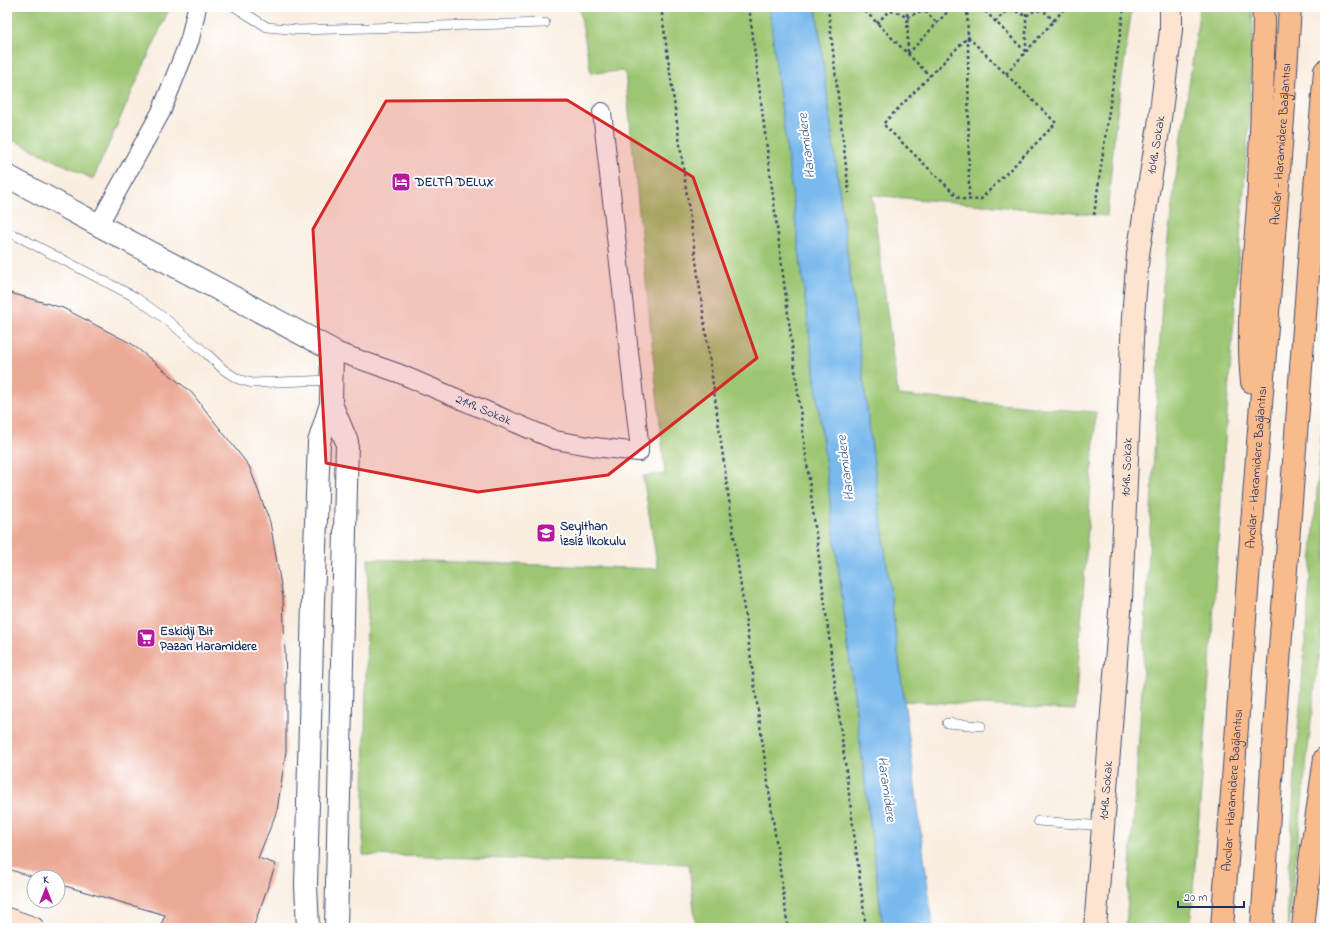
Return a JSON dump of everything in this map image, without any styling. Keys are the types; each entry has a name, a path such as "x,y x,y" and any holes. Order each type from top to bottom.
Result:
{"highway":[{"path":"1260,417 1252,385 1249,357 1249,324 1251,279 1258,206 1262,115 1263,7"},
{"name":"Avcılar - Haramidere Bağlantısı","path":"1222,928 1284,119 1290,7"},
{"path":"1262,928 1275,716 1311,234 1325,71"},
{"path":"1303,928 1310,862 1325,758"}],"main road":[{"name":"1048. Sokak","path":"1095,928 1121,599 1133,317 1138,254 1160,119 1171,30 1171,7"},
{"path":"7,919 33,928"}],"street":[{"path":"99,224 161,112 190,39 197,7"},
{"name":"2149. Sokak","path":"332,350 398,373 555,440 595,447 639,452 602,112"},
{"path":"7,176 332,350 331,404 319,442 313,601 306,885 308,928"},
{"path":"331,404 347,442 336,928"},
{"path":"291,928 306,885"}],"lane":[{"path":"235,7 267,27 299,30 545,23"},
{"path":"7,233 17,236 136,297 167,320 224,370 238,379 252,383 332,380"},
{"path":"947,723 981,726"},
{"path":"1038,821 1103,826"}],"path":[{"path":"661,7 788,928"},
{"path":"749,7 866,928"},
{"path":"828,7 849,193"},
{"path":"861,7 930,76"},
{"path":"877,23 893,7"},
{"path":"907,7 908,54"},
{"path":"920,7 937,23"},
{"path":"925,12 926,7"},
{"path":"908,54 952,7"},
{"path":"967,7 969,200"},
{"path":"981,7 1026,52"},
{"path":"1026,7 1026,52"},
{"path":"1040,7 1044,9 1054,21"},
{"path":"1006,74 1066,7"},
{"path":"1094,215 1124,7"},
{"path":"995,22 1008,8 1026,16"},
{"path":"1026,16 1034,11 1044,9"},
{"path":"889,11 900,13 907,18"},
{"path":"907,18 916,13 925,12"},
{"path":"968,37 1056,123 980,200 960,199 883,124 968,37"}],"highlighted area":[{"path":"567,100 693,177 757,358 608,475 478,492 326,463 313,229 386,101"}],"green space":[{"path":"7,7 170,7 93,179 7,137"},
{"path":"579,7 769,7 883,928 696,928 689,864 363,855 368,559 658,569 643,476 665,474 625,71 591,73"},
{"path":"816,7 1132,7 1115,128 1107,216 872,195 898,395 1096,412 1075,710 904,701"},
{"path":"1200,7 1252,7 1253,28 1249,123 1190,928 1126,928 1140,722 1163,282 1171,213"},
{"path":"1325,391 1325,598 1288,926 1287,903 1296,758"}],"water":[{"name":"Haramidere","path":"769,7 816,7 933,928 883,928"}],"building":[{"name":"Eskidji Bit Pazarı Haramidere","path":"7,292 63,308 132,344 192,393 249,466 270,522 283,597 286,679 286,751 277,811 258,858 276,864 253,928 163,928 160,927 165,915 66,886 66,869 26,869 26,875 7,869"}],"place":[{"name":"DELTA DELUX","path":"401,182"},
{"name":"Seyithan İzsiz İlkokulu","path":"546,533"},
{"name":"Eskidji Bit Pazarı Haramidere","path":"146,638"}]}
